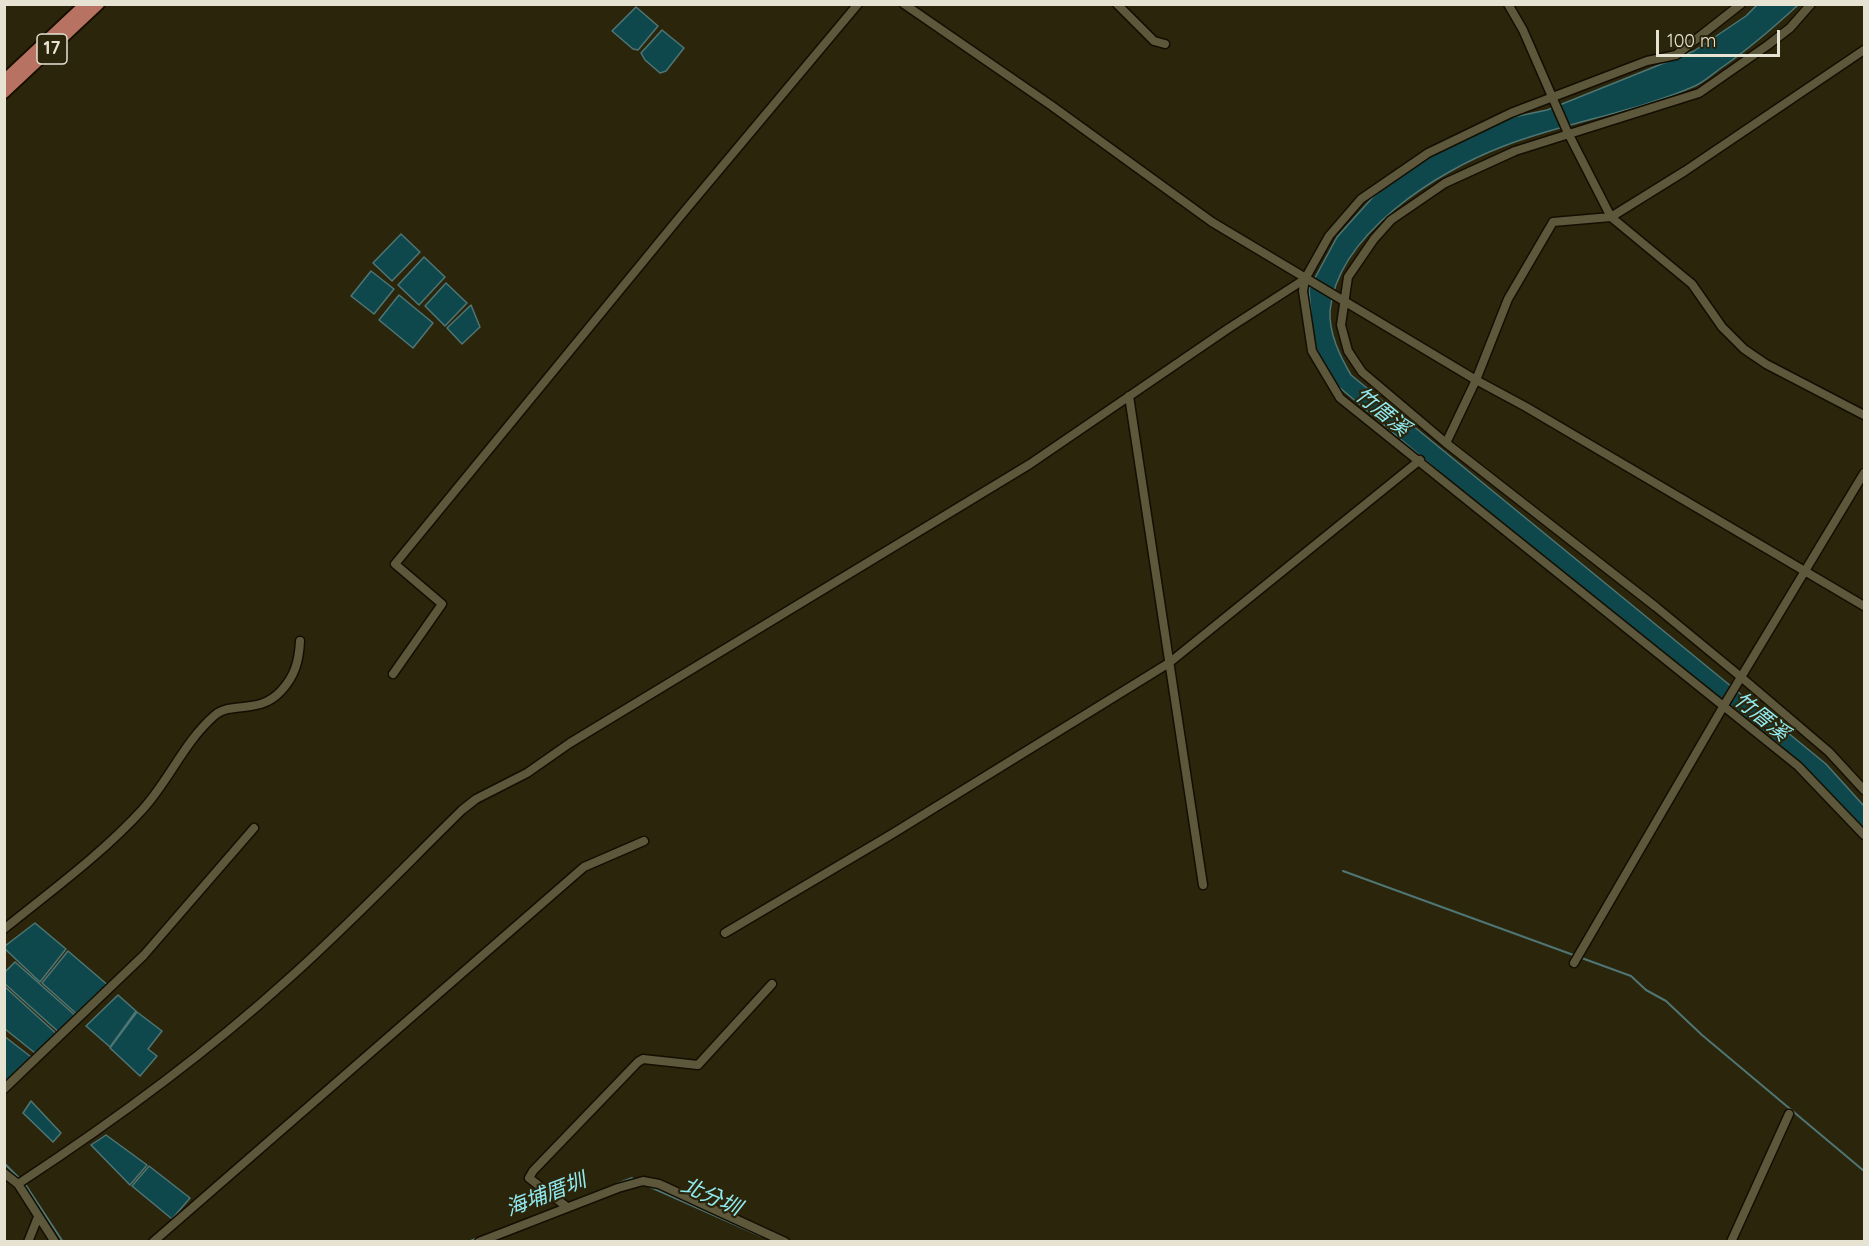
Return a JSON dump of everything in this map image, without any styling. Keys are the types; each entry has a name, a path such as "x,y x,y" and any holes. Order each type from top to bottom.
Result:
{"main road":[{"name":"17","path":"4,80 85,4"},
{"name":"17","path":"4,93 99,4"}],"street":[{"path":"393,674 442,604 395,564 690,204 858,4"},
{"path":"904,4 1052,106 1212,222 1342,302 1476,380 1526,406 1864,606"},
{"path":"1117,4 1154,41 1165,44"},
{"path":"1508,4 1520,23 1568,134 1611,217 1692,284 1722,327 1744,349 1766,364 1864,415"},
{"path":"1741,4 1676,55 1647,61 1511,113 1445,143 1412,163 1361,199 1329,236 1305,279 1303,291 1312,351 1340,398 1798,766 1864,834"},
{"path":"1811,4 1790,28 1699,93 1515,151 1445,183 1391,220 1374,239 1348,277 1342,302 1342,333 1357,367 1446,442 1741,677 1830,752 1864,790"},
{"path":"1446,442 1476,380 1508,299 1553,222 1611,217 1695,164 1864,50"},
{"path":"18,1184 199,1054 287,981 476,799 526,773 570,743 1030,464 1305,279"},
{"path":"1129,396 1203,885"},
{"path":"725,933 892,834 1168,663 1420,460"},
{"path":"1574,963 1723,707 1864,473"},
{"path":"4,929 105,847 135,817 164,784 190,741 217,713 227,707 254,707 279,694 292,678 299,659 300,641"},
{"path":"4,1089 144,955 254,828"},
{"path":"153,1242 584,867 644,841"},
{"path":"567,1208 529,1178 533,1172 638,1062 643,1059 698,1065 772,984"},
{"path":"1731,1242 1789,1114"},
{"path":"4,1173 18,1184 55,1242"},
{"path":"479,1242 618,1188 643,1181 659,1184 784,1242"},
{"path":"27,1242 39,1217"}],"water":[{"name":"竹厝溪","path":"1757,5 1798,5 1751,46 1698,84 1648,103 1551,130 1504,146 1450,172 1395,209 1371,232 1351,256 1337,283 1330,311 1331,328 1351,375 1826,764 1864,806 1864,834 1780,750 1527,546 1333,382 1314,349 1309,289 1337,237 1373,197 1421,159 1504,119 1547,110 1694,51 1746,16"},
{"path":"636,7 658,26 638,50 633,49 612,31"},
{"path":"662,30 684,48 666,71 660,73 645,60 641,53"},
{"path":"401,234 420,252 392,281 373,263"},
{"path":"424,257 445,277 419,305 398,285"},
{"path":"371,271 394,289 374,314 351,296"},
{"path":"446,283 467,303 445,326 425,306"},
{"path":"399,295 433,323 413,348 379,320"},
{"path":"471,305 480,327 462,344 447,328"},
{"path":"35,923 66,949 40,982 5,949 5,946"},
{"path":"68,951 110,987 80,1017 42,983"},
{"path":"15,962 77,1017 62,1035 5,984 4,973"},
{"path":"4,986 60,1037 40,1057 5,1029"},
{"path":"118,995 136,1011 110,1047 86,1026"},
{"path":"137,1012 162,1031 148,1049 157,1056 140,1076 110,1048"},
{"path":"4,1036 35,1060 5,1085"},
{"path":"31,1101 61,1133 53,1142 23,1113"},
{"path":"106,1135 147,1165 130,1185 91,1145"},
{"path":"149,1166 190,1198 172,1219 132,1186"}],"waterway":[{"path":"1343,871 1631,976 1646,990 1666,1001 1702,1035 1864,1171"},
{"name":"海埔厝圳","path":"4,1163 21,1180"},
{"name":"海埔厝圳","path":"568,1203 632,1178 635,1180"},
{"name":"海埔厝圳","path":"25,1184 63,1242"},
{"name":"北分圳","path":"648,1186 761,1236"},
{"name":"海埔厝圳","path":"468,1242 478,1238"}]}
